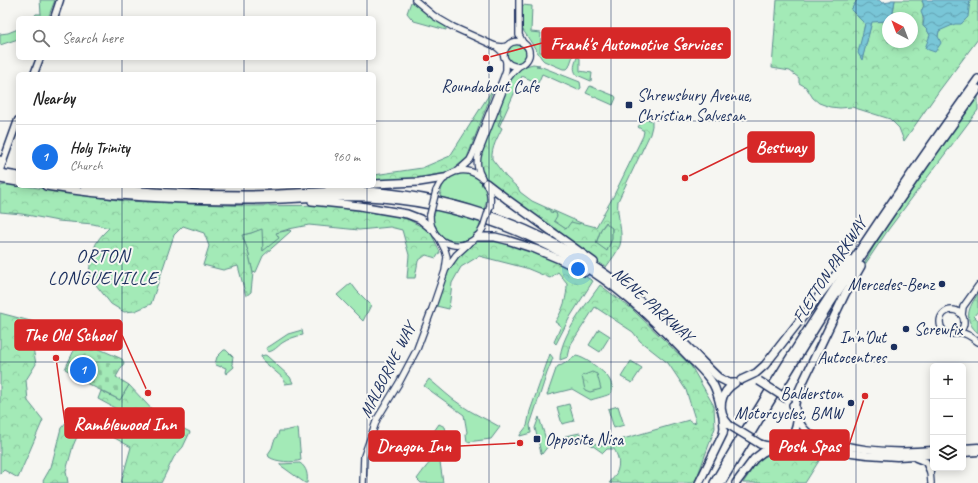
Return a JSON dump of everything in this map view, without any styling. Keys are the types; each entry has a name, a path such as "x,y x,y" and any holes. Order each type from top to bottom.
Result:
{"highway":[{"name":"FLETTON PARKWAY","path":"721,483 767,406 884,219 939,134 978,79"},
{"name":"FLETTON PARKWAY","path":"714,483 788,361 884,219 978,89"},
{"path":"0,173 5,178 16,181"},
{"path":"5,178 16,176"},
{"path":"376,184 419,182 444,178"},
{"path":"484,181 612,275 621,282 629,292"},
{"name":"NENE PARKWAY","path":"58,188 128,196 188,200 340,197 382,198 446,208 493,222 522,233 562,253 608,282 647,314 704,372 713,384 721,409"},
{"name":"NENE PARKWAY","path":"102,188 128,191 189,194 247,195 305,192 383,193 429,199 474,210 495,217 552,242 600,270 654,313 719,378 729,383 737,382"},
{"path":"305,192 330,188"},
{"path":"282,199 360,206 386,210 413,216 420,219 432,228"},
{"path":"775,446 760,444 729,424 721,409 724,394 730,386 756,373 766,364 884,219"},
{"path":"736,483 754,459 763,452 780,445 789,439 794,433 797,426 794,404 796,398 845,294 884,219"},
{"path":"477,237 495,237 535,249 608,282"},
{"path":"737,382 747,379 759,381 787,399 796,413"},
{"path":"699,483 723,434 724,417"}],"main road":[{"path":"55,16 60,0"},
{"path":"35,72 39,60"},
{"path":"0,170 1,161 6,156 16,126"},
{"path":"796,413 802,426 812,436 827,443"},
{"path":"789,439 798,438 827,443 852,453 867,455 910,457 930,455"},
{"path":"837,446 897,452 930,450"},
{"path":"966,448 978,446"},
{"path":"966,453 978,452"},
{"path":"910,457 926,462 930,471"}],"street":[{"path":"415,0 434,16 452,27 495,46 503,47 517,41 523,43"},
{"path":"484,181 468,171 458,171 444,178 439,184 430,215 430,220 432,228 439,238 448,244 459,245 470,242 477,237 483,228 491,201 490,192 477,166 477,159 508,78 519,66 527,61 529,54 527,47 519,35 520,0"},
{"path":"458,171 470,160 473,154 506,70 505,49 515,39 519,30"},
{"path":"495,46 502,53 508,63 514,66 519,66"},
{"name":"MALBORNE WAY","path":"363,483 364,456 377,419 399,383 417,349 445,271 447,257 443,244 439,238"},
{"name":"MALBORNE WAY","path":"445,271 456,255 470,242"},
{"path":"972,337 964,323 962,315 964,307 978,286"},
{"path":"964,323 959,332 953,334 946,333 940,327 940,321 946,311 959,307 970,297"},
{"path":"953,310 962,315"},
{"path":"959,332 972,337 978,342"},
{"path":"930,471 931,483"}],"green space":[{"path":"40,0 55,0 49,16 34,16 36,14 41,14"},
{"path":"777,0 857,0 851,10 865,23 859,53 862,59 872,21 882,21 882,48 918,48 918,12 893,12 895,0 923,0 923,26 930,35 938,36 939,31 969,5 970,0 978,0 978,39 904,141 899,128 890,119 852,107 830,107 819,103 813,98 806,87 799,83 799,78 790,71 772,68"},
{"path":"411,2 413,4 415,3 446,26 446,30 414,21 407,13"},
{"path":"522,5 532,6 531,32 541,33 540,52 565,53 567,46 576,47 567,69 563,69 542,59 521,27"},
{"path":"16,30 16,40 0,45 0,34"},
{"path":"516,44 523,47 526,54 523,61 516,64 509,61 506,54 509,47"},
{"path":"577,57 580,58 580,71 592,73 591,81 575,73 574,66"},
{"path":"533,64 540,65 536,66 580,82 581,88 578,90 542,74 538,83 522,76 499,127 498,125 501,115 498,108 511,77 522,67"},
{"path":"590,86 615,96 616,98 613,105 586,93"},
{"path":"494,87 467,158 453,169 434,178 376,182 376,175 422,168 450,156"},
{"path":"978,93 978,110 888,230 858,275 894,214"},
{"path":"498,108 501,109 500,114 502,115 498,125 502,128 494,147 492,159 520,192 532,201 550,210 550,212 556,213 557,216 554,221 566,229 571,222 596,227 613,197 643,136 644,131 638,127 642,121 647,119 652,121 650,134 618,201 621,240 617,251 606,267 561,237 532,215 489,181 481,171 478,165 478,160","holes":["606,222 612,228 612,239 607,251 596,243 601,229"]},
{"path":"458,173 473,175 483,184 487,196 484,210 440,197 442,187 445,182 450,177"},
{"path":"11,184 16,185 16,188 38,188 124,201 248,206 332,205 378,211 407,219 430,231 440,252 436,258 426,255 418,261 415,278 407,278 409,255 402,230 390,227 359,230 309,225 276,233 279,238 263,251 262,229 242,235 248,251 253,273 251,292 246,296 238,266 223,270 203,265 209,246 204,233 183,226 174,235 151,304 135,311 124,312 111,304 89,276 91,259 96,243 109,228 93,224 58,221 22,214 0,212 0,186"},
{"path":"545,207 581,223 566,229 553,221 550,212 545,209"},
{"path":"436,209 481,221 479,227 472,236 467,239 458,242 452,241 443,236 436,229 433,218"},
{"path":"607,222 612,228 612,239 607,251 596,244 601,229"},
{"path":"263,228 263,251 275,233 291,231 263,256 256,272 253,273 248,251 242,235"},
{"path":"481,238 510,243 556,259 593,281 570,317 556,344 554,342 561,326 555,322 564,304 567,283 558,272 550,278 526,268 479,256 461,267 452,283 449,309 436,306 445,276 459,255"},
{"path":"351,283 371,305 363,321 337,295"},
{"path":"600,285 632,309 691,366 714,406 715,428 695,483 609,483 617,471 619,463 614,449 607,449 603,453 579,436 563,438 565,436 580,433 599,446 689,420 693,423 696,422 686,390 668,363 640,341 633,332 595,307 571,344 568,357 560,360 564,341 569,331 581,311"},
{"path":"978,294 978,311 974,316 978,320 978,333 970,323 969,314 972,304"},
{"path":"0,313 38,323 27,335 33,348 36,364 26,380 28,401 43,420 18,478 4,470 0,474"},
{"path":"599,329 610,336 600,352 589,345"},
{"path":"302,330 303,335 287,340 274,350 268,352 266,348 288,334"},
{"path":"79,340 122,359 124,363 116,377 129,385 120,400 80,380 81,378 65,369"},
{"path":"224,350 226,350 233,357 232,363 234,367 226,374 226,368 215,364 217,357"},
{"path":"550,354 553,358 530,425 531,433 520,436 527,426 530,411"},
{"path":"265,355 290,377 293,383 285,384 283,378 262,360 261,356"},
{"path":"576,356 583,358 607,375 612,386 611,393 591,400 572,389 547,395 558,366"},
{"path":"631,361 642,368 632,383 621,377"},
{"path":"592,372 597,374 601,389 590,392 585,390 582,376"},
{"path":"429,379 466,408 500,427 491,439 467,442 464,415 424,386"},
{"path":"129,385 158,416 190,432 183,447 174,457 161,483 121,483 131,447 111,436 124,413 98,399 101,391 120,400"},
{"path":"569,404 574,421 562,424 557,407"},
{"path":"618,406 624,425 614,428 608,409"},
{"path":"539,417 548,446 542,454 535,428"},
{"path":"70,418 82,425 73,446 66,471 68,483 44,483 43,481 51,467 61,428"},
{"path":"439,424 445,427 447,435 432,438 433,446 436,446 435,452 425,444"},
{"path":"298,428 301,460 285,462 269,457 268,454 279,431"},
{"path":"795,444 822,456 805,483 743,483 759,459"},
{"path":"439,455 443,483 421,483 417,479 430,463"},
{"path":"300,463 306,472 307,483 280,465"}],"water":[{"path":"857,0 879,0 882,3 895,0 893,12 882,12 882,21 872,22 862,60 858,53 865,24 851,10"},
{"path":"923,0 970,0 968,17 961,24 955,24 939,31 938,36 941,43 935,52 925,48 930,35 923,26 924,19 921,12 924,5"}],"place":[{"name":"Frank's Automotive Services","path":"486,58"},
{"name":"Roundabout Cafe","path":"490,69"},
{"name":"Shrewsbury Avenue, Christian Salvesan","path":"629,105"},
{"name":"Bestway","path":"685,178"},
{"name":"Mercedes-Benz","path":"942,284"},
{"name":"Screwfix","path":"906,329"},
{"name":"In'n'Out Autocentres","path":"894,347"},
{"name":"Ramblewood Inn","path":"56,358"},
{"name":"Holy Trinity","path":"83,370"},
{"name":"The Old School","path":"148,393"},
{"name":"Posh Spas","path":"865,396"},
{"name":"Balderston Motorcycles, BMW","path":"851,403"},
{"name":"Opposite Nisa","path":"537,439"},
{"name":"Dragon Inn","path":"520,443"}],"district":[{"name":"ORTON LONGUEVILLE","path":"103,266"}]}
